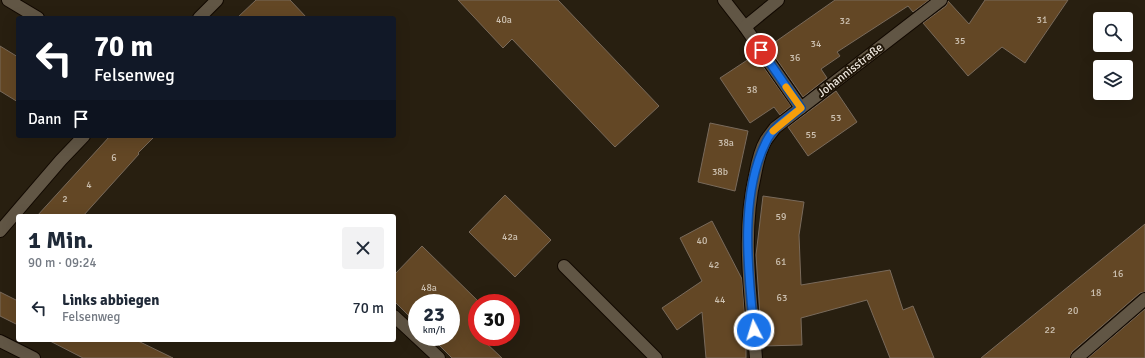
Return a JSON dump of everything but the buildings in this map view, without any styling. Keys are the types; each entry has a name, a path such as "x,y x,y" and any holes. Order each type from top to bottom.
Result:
{"street":[{"path":"8,0 35,16"},
{"path":"201,16 217,0"},
{"path":"724,0 745,27 801,108"},
{"path":"745,27 778,0"},
{"name":"Johannisstraße","path":"756,358 747,229 750,195 757,164 766,141 775,128 941,0"},
{"path":"0,231 61,160 82,138"},
{"path":"564,266 656,358"},
{"path":"1077,358 1145,299"},
{"path":"396,318 439,358"},
{"path":"0,341 34,358"}],"slow traffic":[{"path":"773,131 801,108 786,87"}],"route":[{"path":"754,330 747,229 750,195 757,164 766,141 775,128 801,108 761,50"}]}
